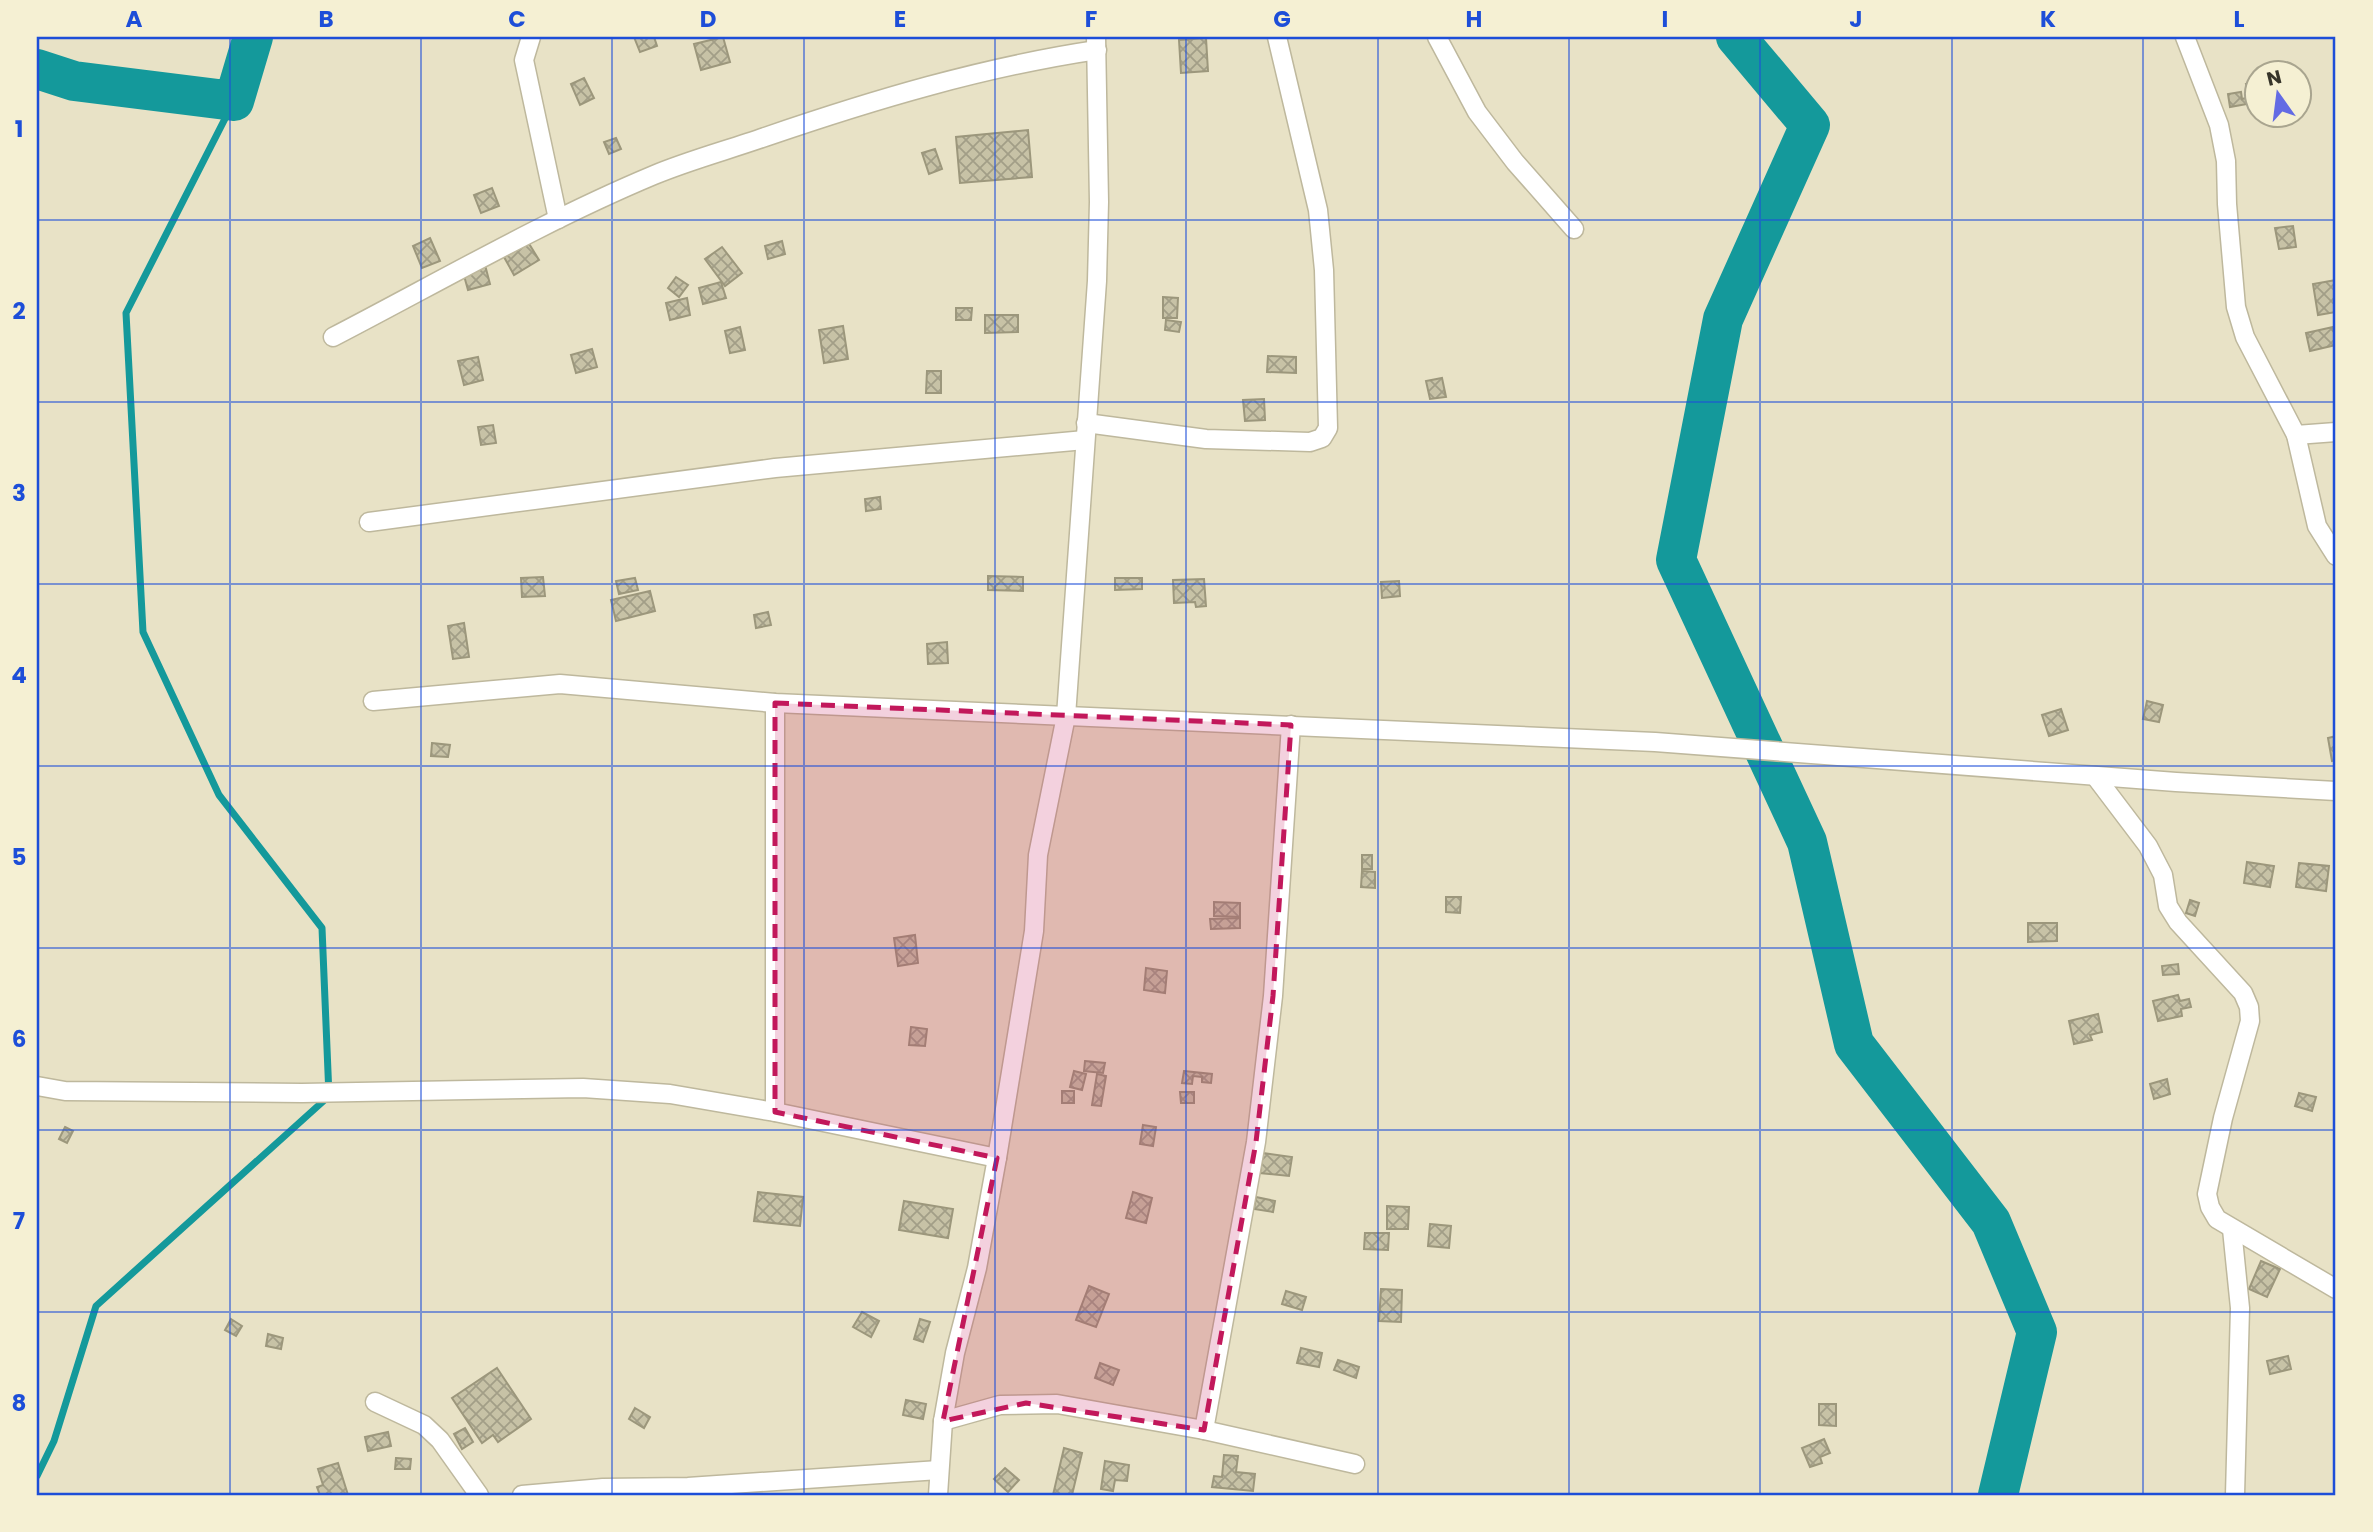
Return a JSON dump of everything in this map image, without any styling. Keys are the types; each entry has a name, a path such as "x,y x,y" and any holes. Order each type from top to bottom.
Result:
{"street":[{"path":"531,37 524,60 558,219"},
{"path":"369,522 775,467 1086,432 1310,442 1322,438 1328,428 1324,270 1318,210 1277,37"},
{"path":"1437,37 1477,112 1515,162 1574,229"},
{"path":"2185,37 2219,125 2226,161 2236,307 2245,337 2296,435 2317,526 2336,556"},
{"path":"333,337 558,219 656,174 816,119 1099,41 1097,281 1066,716 1038,855 1034,931 997,1158 977,1268 943,1421 938,1495"},
{"path":"2296,435 2336,432"},
{"path":"373,701 560,684 775,703 1655,742 2095,776 2336,791"},
{"path":"775,703 775,1112"},
{"path":"1204,1430 1256,1142 1273,996 1291,726"},
{"path":"2095,776 2148,846 2163,875 2168,906 2178,922 2243,993 2249,1007 2250,1021 2223,1118 2207,1194 2210,1207 2217,1219 2336,1289"},
{"path":"37,1086 65,1091 288,1093 583,1088 670,1094 775,1112 997,1158"},
{"path":"2232,1228 2240,1308 2235,1495"},
{"path":"375,1402 424,1425 440,1440 479,1495"},
{"path":"943,1421 1000,1405 1057,1404 1204,1430 1355,1464"},
{"path":"522,1495 603,1488 688,1487 939,1471"}],"highlighted area":[{"path":"775,703 1291,725 1273,996 1256,1142 1204,1430 1026,1403 943,1421 997,1158 775,1112"}],"building":[{"path":"634,37 654,37 657,46 640,52"},
{"path":"723,37 730,62 701,70 694,44"},
{"path":"1206,38 1208,71 1181,73 1179,40"},
{"path":"584,78 594,98 580,105 571,84"},
{"path":"2241,92 2244,105 2230,107 2228,94"},
{"path":"1028,130 1032,177 960,183 956,137"},
{"path":"616,138 621,149 609,154 604,142"},
{"path":"935,149 942,169 929,174 922,153"},
{"path":"492,188 499,206 481,213 474,195"},
{"path":"2293,226 2296,247 2279,249 2275,228"},
{"path":"430,238 440,261 422,268 413,246"},
{"path":"782,241 785,254 768,259 765,246"},
{"path":"528,242 539,260 514,275 504,257"},
{"path":"722,247 742,273 725,286 705,259"},
{"path":"485,265 490,284 468,290 463,272"},
{"path":"676,277 688,285 679,297 668,288"},
{"path":"2336,280 2336,312 2318,315 2313,284"},
{"path":"721,282 726,298 703,304 699,288"},
{"path":"1163,297 1178,298 1177,318 1163,318"},
{"path":"687,298 690,315 670,320 666,303"},
{"path":"956,308 972,308 971,320 956,320"},
{"path":"985,315 1018,315 1018,332 985,333"},
{"path":"1166,320 1181,322 1179,332 1165,330"},
{"path":"843,326 848,359 824,363 819,330"},
{"path":"740,327 745,350 730,353 725,331"},
{"path":"2333,327 2336,345 2310,351 2306,333"},
{"path":"592,349 597,367 576,373 571,355"},
{"path":"1268,356 1296,357 1296,373 1267,372"},
{"path":"478,357 483,380 464,385 458,361"},
{"path":"927,371 941,371 941,393 926,393"},
{"path":"1442,378 1446,397 1430,399 1426,381"},
{"path":"1264,399 1265,420 1245,421 1243,400"},
{"path":"493,425 496,443 481,445 478,427"},
{"path":"880,497 881,509 866,511 865,499"},
{"path":"988,576 1023,577 1023,591 988,590"},
{"path":"543,577 545,596 522,597 521,578"},
{"path":"635,578 638,590 619,594 616,581"},
{"path":"1115,578 1142,578 1142,589 1115,590"},
{"path":"1204,579 1206,606 1196,607 1195,602 1174,603 1173,580"},
{"path":"1399,581 1400,596 1382,598 1381,582"},
{"path":"650,591 655,611 616,621 611,600"},
{"path":"768,612 771,625 756,628 754,615"},
{"path":"464,623 469,657 453,659 448,626"},
{"path":"947,642 948,663 928,664 927,644"},
{"path":"2147,701 2163,705 2159,722 2143,719"},
{"path":"2061,709 2068,730 2049,736 2042,715"},
{"path":"2336,736 2336,760 2332,761 2328,738"},
{"path":"432,743 450,745 448,757 431,756"},
{"path":"1362,855 1372,855 1372,869 1362,869"},
{"path":"2247,862 2274,866 2270,887 2244,883"},
{"path":"2299,863 2329,866 2326,891 2296,887"},
{"path":"1362,871 1375,872 1375,888 1361,887"},
{"path":"1446,897 1461,897 1460,913 1446,912"},
{"path":"2190,900 2199,903 2195,916 2186,913"},
{"path":"1214,902 1240,903 1240,917 1214,916"},
{"path":"1240,918 1240,928 1211,929 1210,919"},
{"path":"2028,923 2057,923 2057,941 2028,942"},
{"path":"915,935 918,963 898,966 894,938"},
{"path":"2178,964 2179,974 2163,975 2162,966"},
{"path":"1146,968 1167,971 1165,993 1144,990"},
{"path":"2178,995 2180,1001 2189,999 2191,1007 2181,1009 2182,1016 2158,1021 2153,1001"},
{"path":"2098,1014 2102,1032 2090,1035 2092,1040 2074,1044 2069,1021"},
{"path":"911,1027 927,1029 925,1046 909,1045"},
{"path":"1085,1061 1105,1063 1103,1073 1084,1071"},
{"path":"1074,1071 1086,1074 1082,1090 1070,1087"},
{"path":"1184,1071 1212,1074 1211,1083 1202,1082 1202,1077 1193,1076 1192,1084 1182,1083"},
{"path":"1097,1074 1106,1076 1101,1106 1092,1105"},
{"path":"2167,1079 2170,1094 2154,1099 2150,1084"},
{"path":"1062,1091 1074,1091 1074,1103 1062,1103"},
{"path":"1180,1092 1194,1092 1194,1103 1181,1103"},
{"path":"2299,1093 2316,1097 2312,1111 2295,1106"},
{"path":"1143,1125 1156,1127 1153,1146 1140,1144"},
{"path":"65,1127 73,1131 67,1143 59,1139"},
{"path":"1263,1153 1292,1157 1289,1176 1260,1173"},
{"path":"758,1192 803,1197 800,1226 754,1221"},
{"path":"1133,1192 1152,1198 1146,1223 1126,1218"},
{"path":"1256,1197 1275,1201 1273,1212 1254,1209"},
{"path":"904,1201 953,1209 948,1238 899,1230"},
{"path":"1387,1206 1409,1207 1408,1229 1387,1229"},
{"path":"1430,1224 1451,1226 1449,1248 1428,1246"},
{"path":"1365,1233 1389,1233 1388,1250 1364,1249"},
{"path":"2261,1261 2280,1269 2267,1297 2249,1289"},
{"path":"1089,1286 1109,1294 1096,1327 1076,1320"},
{"path":"1381,1289 1402,1290 1401,1322 1379,1321"},
{"path":"1286,1291 1306,1297 1302,1310 1282,1304"},
{"path":"862,1312 879,1321 871,1337 853,1327"},
{"path":"231,1319 242,1326 236,1336 225,1330"},
{"path":"920,1319 930,1322 923,1342 914,1339"},
{"path":"268,1334 283,1338 281,1349 266,1346"},
{"path":"1301,1348 1322,1353 1319,1367 1297,1363"},
{"path":"2288,1356 2291,1369 2270,1374 2267,1361"},
{"path":"1338,1360 1359,1367 1356,1378 1334,1370"},
{"path":"1100,1363 1119,1370 1113,1385 1095,1378"},
{"path":"497,1368 531,1419 498,1442 493,1435 482,1443 452,1398"},
{"path":"906,1400 926,1404 923,1419 903,1415"},
{"path":"1819,1404 1836,1404 1836,1426 1819,1425"},
{"path":"635,1408 650,1417 644,1428 629,1419"},
{"path":"465,1428 473,1442 462,1449 454,1434"},
{"path":"388,1432 391,1446 368,1451 365,1437"},
{"path":"1824,1439 1830,1453 1820,1457 1822,1463 1810,1467 1802,1448"},
{"path":"1064,1448 1082,1453 1072,1495 1053,1495"},
{"path":"1224,1455 1238,1456 1236,1472 1255,1474 1253,1491 1212,1487 1214,1476 1222,1477"},
{"path":"396,1458 411,1459 410,1469 395,1469"},
{"path":"1105,1461 1129,1465 1127,1481 1115,1480 1113,1491 1101,1489"},
{"path":"338,1463 348,1495 320,1495 317,1487 323,1485 318,1469"},
{"path":"1005,1468 1019,1480 1008,1492 994,1479"}],"waterway":[{"path":"37,69 74,81 234,101 253,37"},
{"path":"1736,37 1810,125 1723,319 1676,560 1807,842 1854,1044 1991,1222 2037,1332 1998,1495"},
{"path":"37,1476 54,1441 96,1306 329,1096 322,928 219,795 143,632 126,313 234,101"}]}
